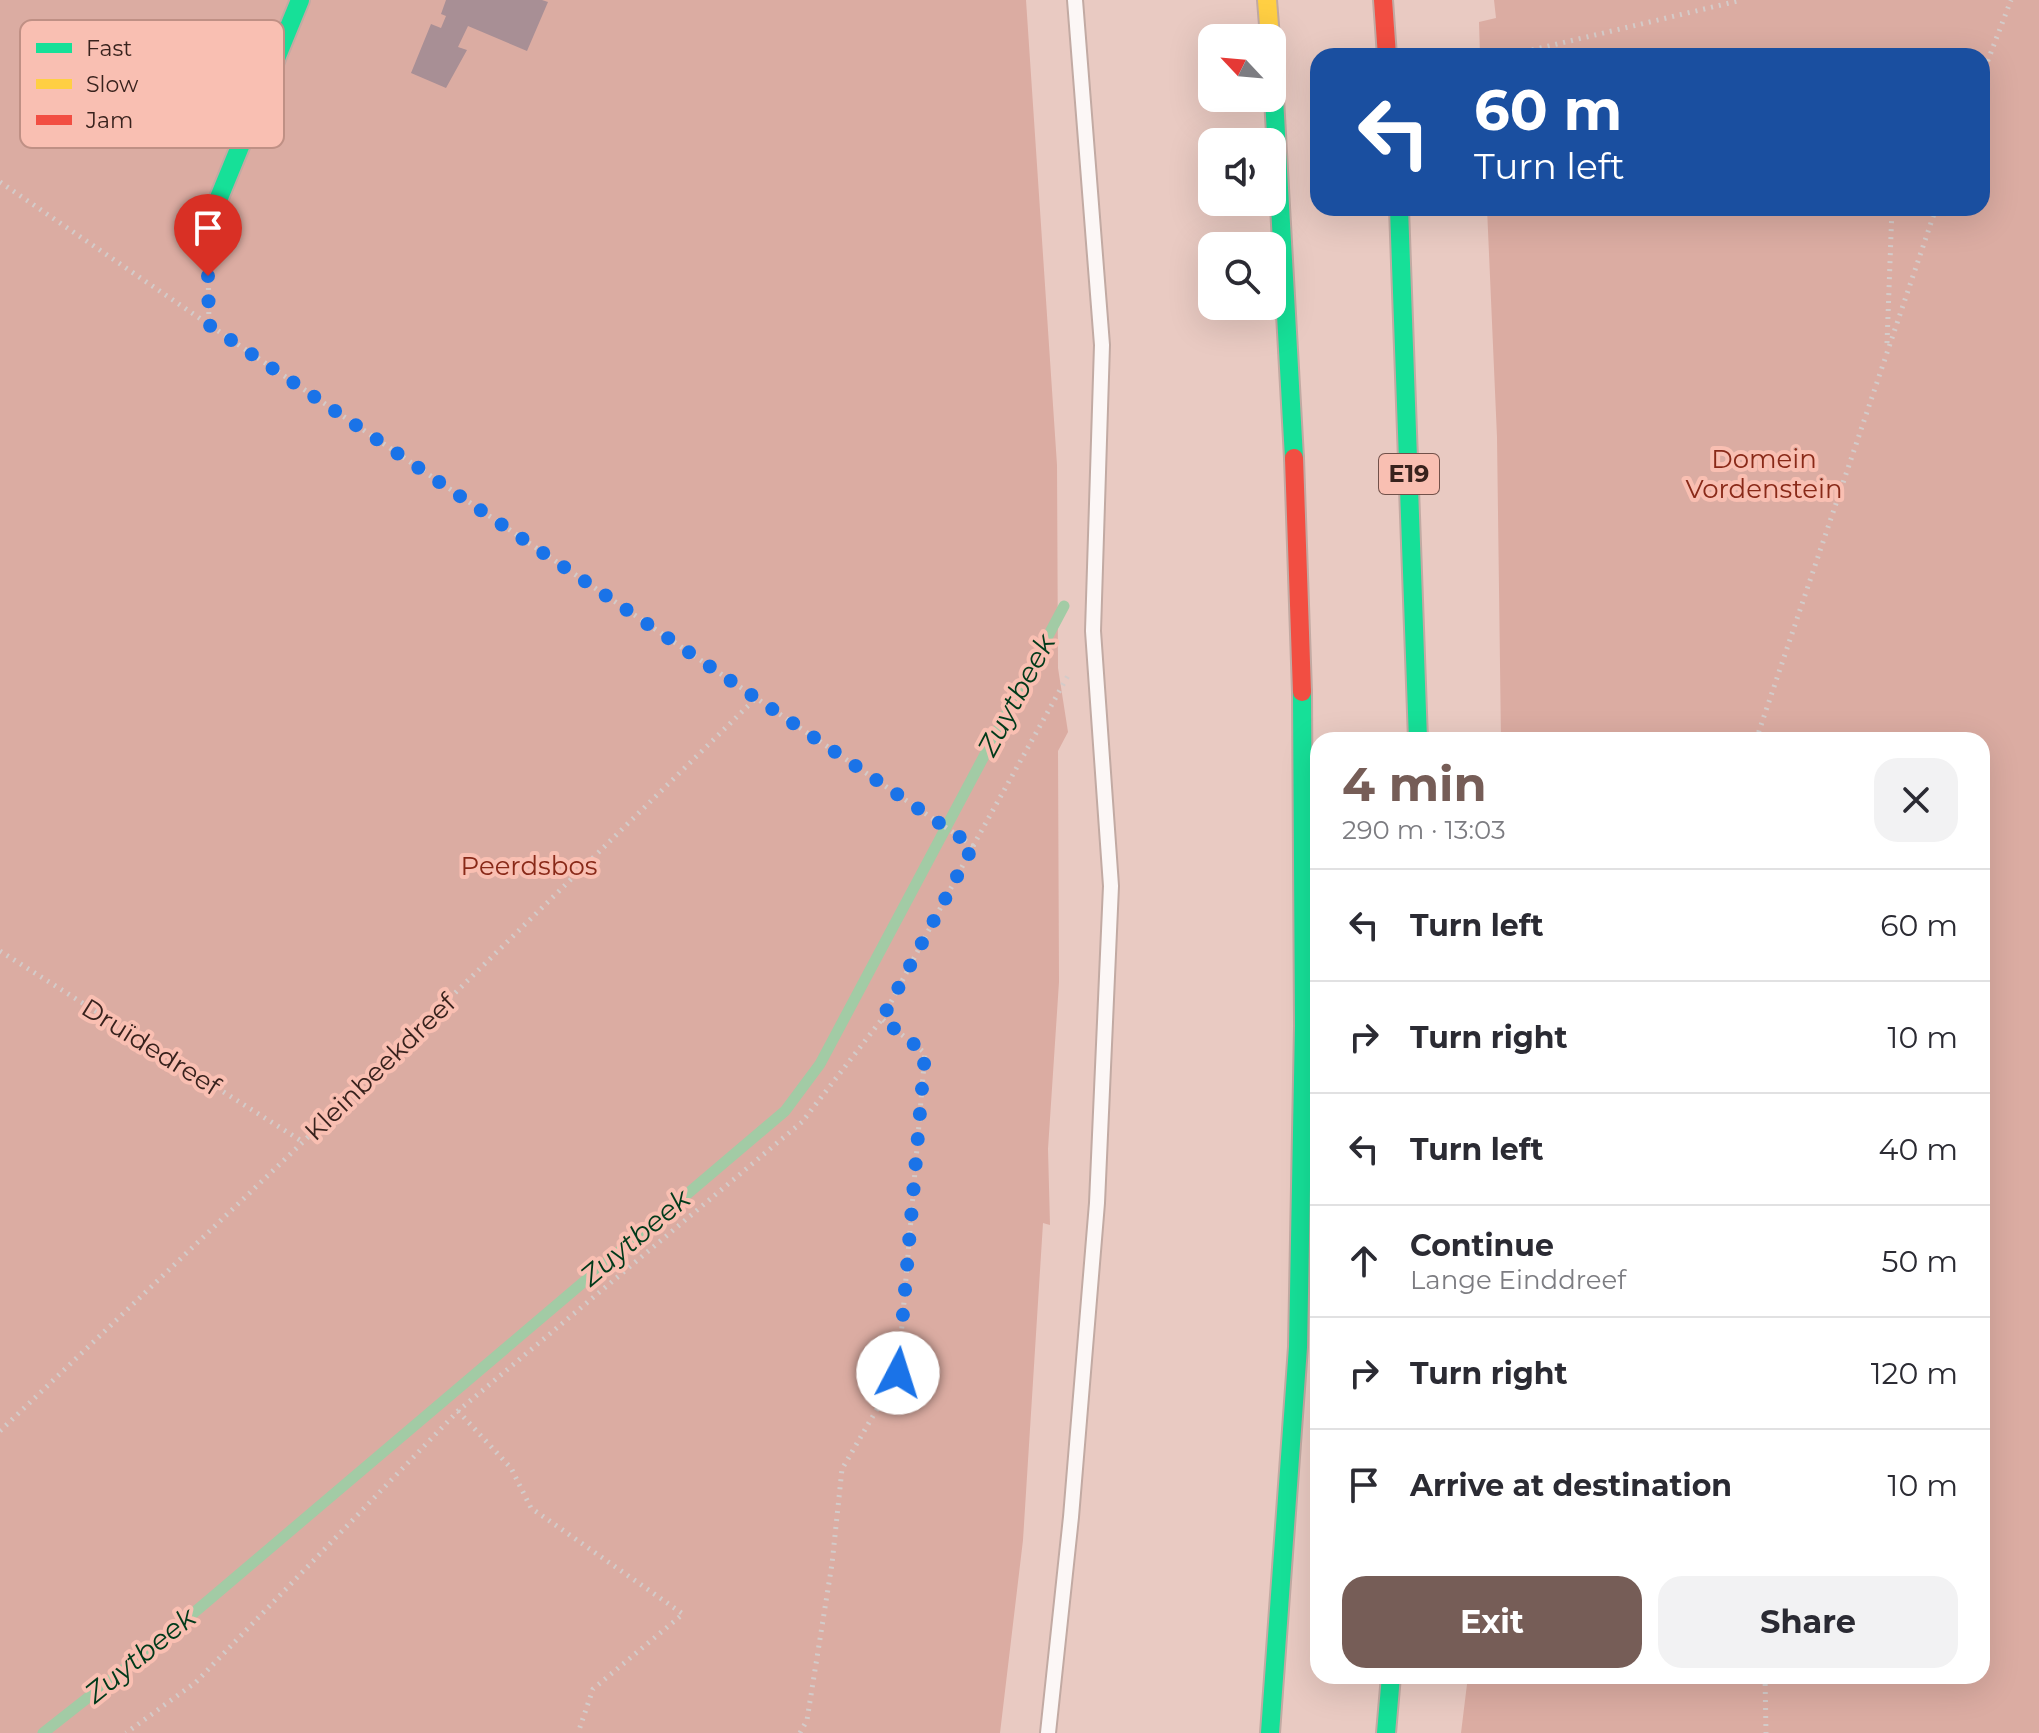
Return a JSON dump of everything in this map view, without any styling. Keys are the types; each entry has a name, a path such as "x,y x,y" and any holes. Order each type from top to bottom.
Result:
{"main road":[{"path":"284,39 300,0"},
{"path":"1267,0 1269,24"},
{"path":"1383,0 1386,48"},
{"path":"1270,1733 1298,1350 1305,787 1286,257 1276,112"},
{"path":"207,227 239,148"},
{"name":"E19","path":"1399,216 1418,732"},
{"path":"1386,1733 1390,1684"}],"lane":[{"path":"1048,1733 1071,1517 1097,1203 1110,902 1093,631 1102,345 1075,0"}],"path":[{"path":"1540,48 1742,0"},
{"path":"1990,55 2011,0"},
{"path":"0,182 973,846"},
{"path":"1887,348 1892,216"},
{"path":"1759,732 1933,216"},
{"path":"207,227 209,325"},
{"path":"126,1733 196,1682 458,1411 802,1122 882,1019 973,846 1093,631"},
{"name":"Kleinbeekdreef","path":"0,1431 303,1142 756,698"},
{"name":"Druïdedreef","path":"0,951 303,1142"},
{"path":"800,1733 807,1720 832,1564 842,1469 898,1373 925,1053 882,1019"},
{"path":"458,1411 511,1468 531,1508 683,1614 593,1689 578,1733"},
{"path":"1765,1684 1766,1733"}],"green space":[{"name":"Peerdsbos","path":"0,0 1026,0 1057,465 1058,668 1068,732 1058,751 1059,982 1048,1149 1050,1225 1043,1223 1023,1540 1000,1733 0,1733"},
{"name":"Domein Vordenstein","path":"1494,0 2039,0 2039,1733 1461,1733 1467,1684 1990,1684 1990,732 1501,732 1497,437 1487,216 1990,216 1990,48 1480,48 1479,22 1496,18"}],"building":[{"path":"446,0 548,2 527,51 468,26 458,47 467,50 446,88 411,73 431,24 441,28 446,16 441,14"}],"waterway":[{"name":"Zuytbeek","path":"43,1733 170,1633 785,1111 820,1064 1064,606"}],"traffic: fast":[{"path":"284,39 300,0"},
{"path":"1275,112 1294,458"},
{"path":"207,227 239,148"},
{"path":"1399,216 1418,732"},
{"path":"1270,1733 1298,1347 1304,1026 1302,692"},
{"path":"1386,1733 1390,1684"}],"traffic: slow":[{"path":"1267,0 1269,24"}],"traffic: jam":[{"path":"1383,0 1386,48"},
{"path":"1294,458 1302,692"}],"route":[{"path":"208,276 209,325 973,846 882,1019 925,1053 898,1373"}]}
